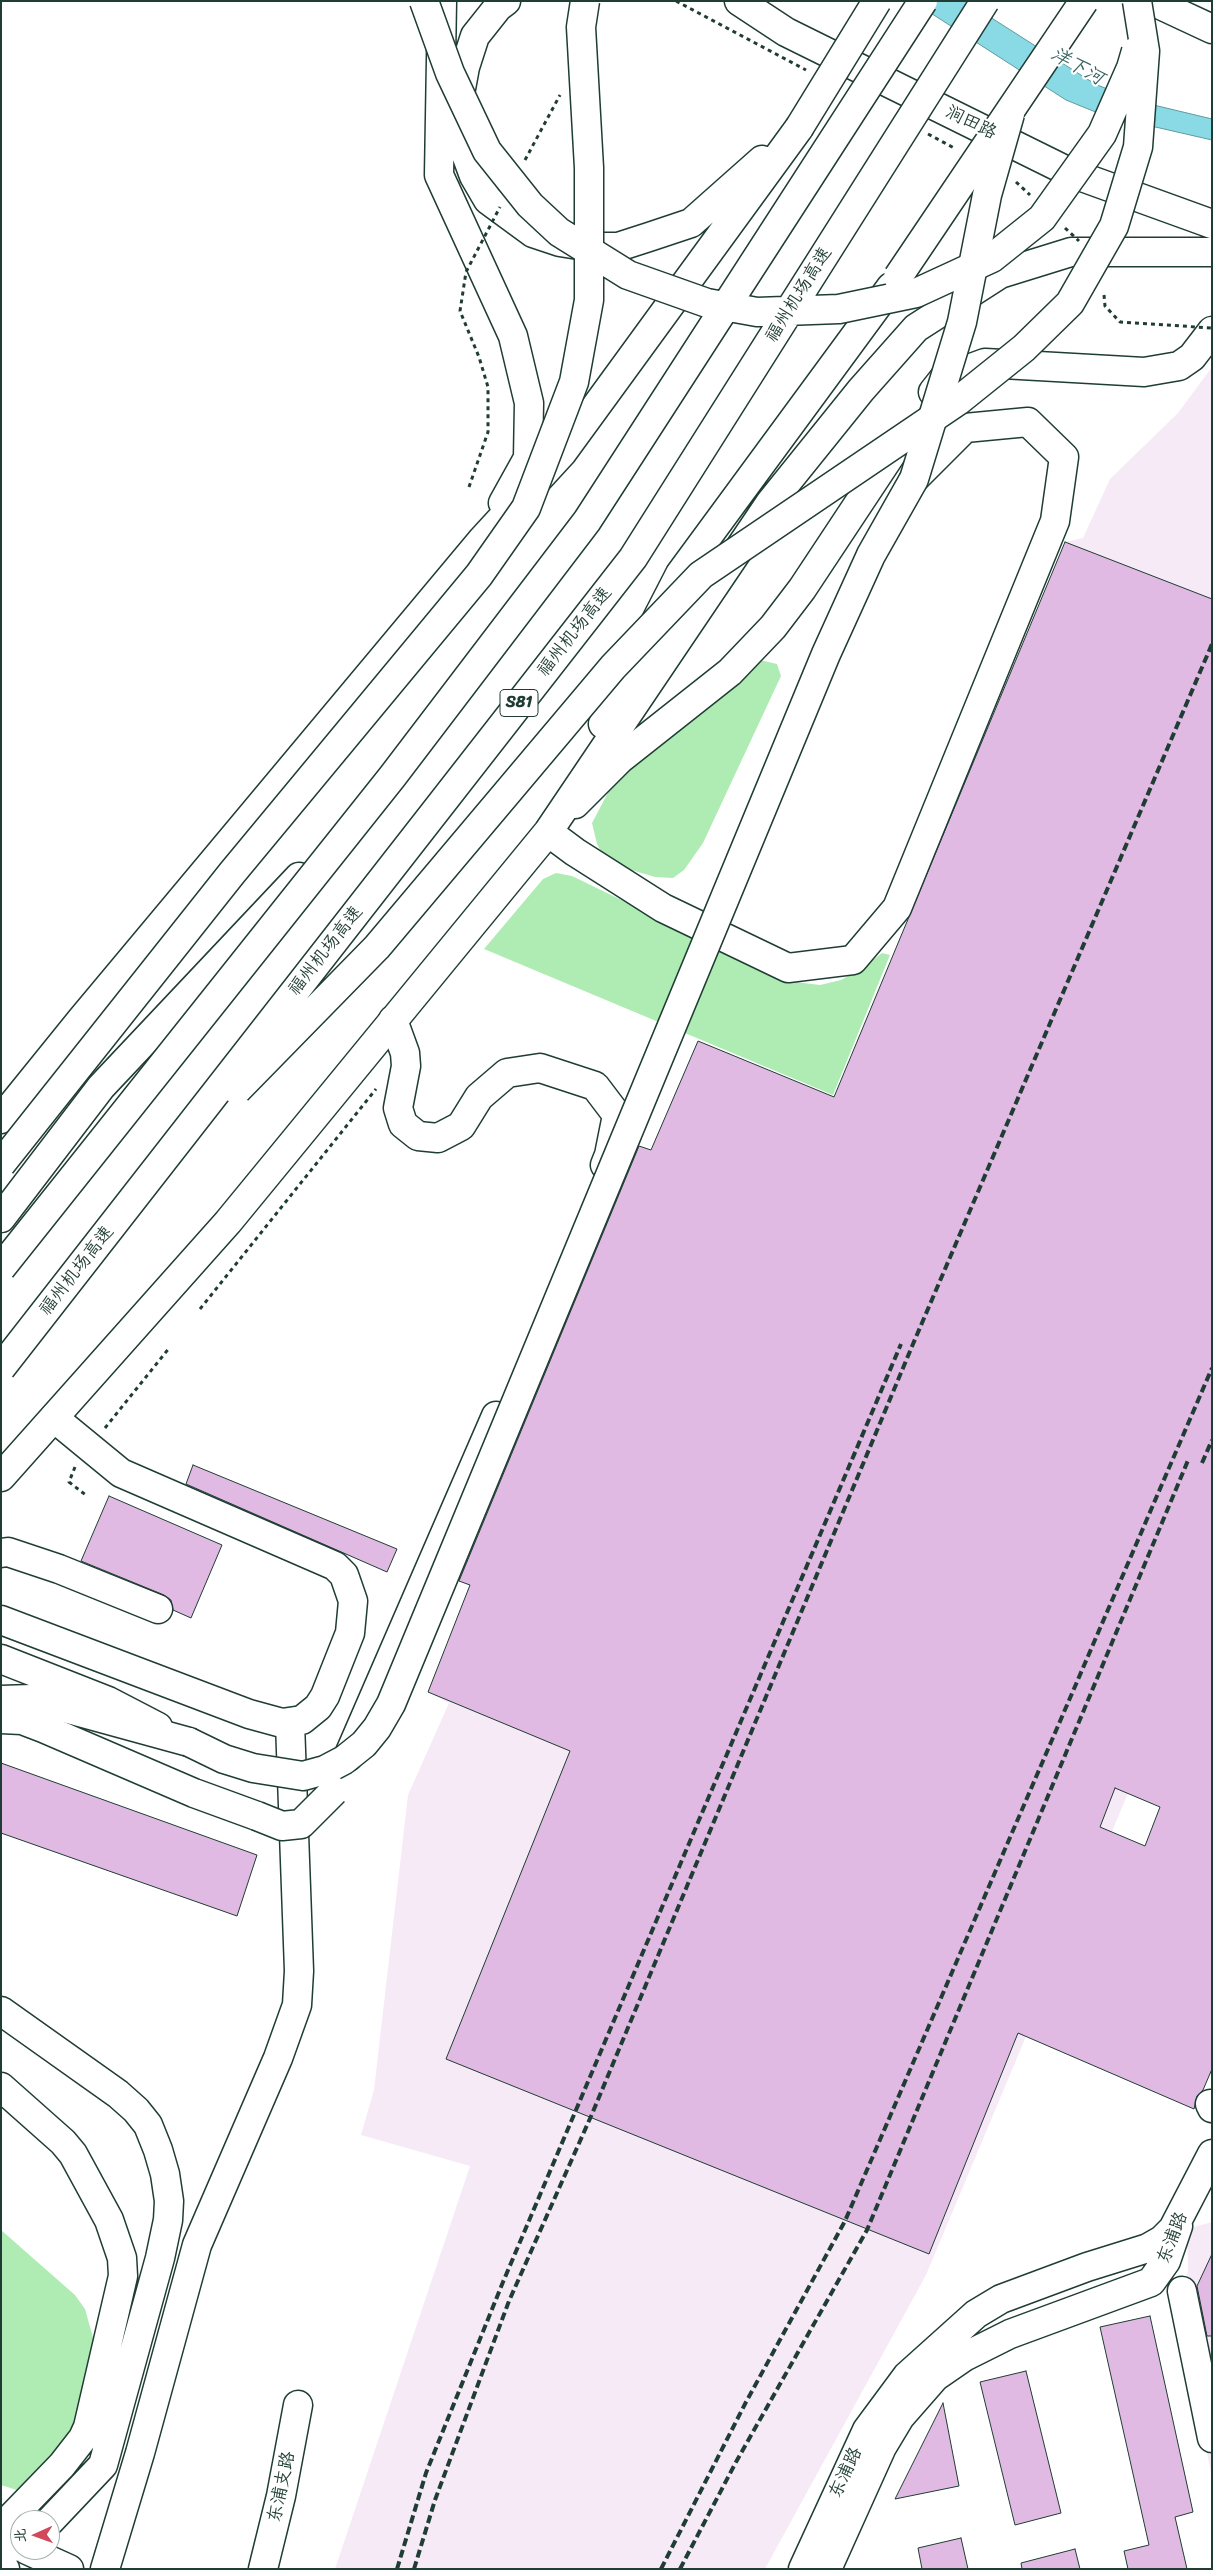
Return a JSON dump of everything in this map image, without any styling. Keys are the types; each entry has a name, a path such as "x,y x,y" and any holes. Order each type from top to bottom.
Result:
{"main road":[{"path":"424,1 450,73 488,151 530,205 559,232 628,275 707,303 757,312 839,309 916,294 992,258 1042,218 1102,134 1131,68 1151,1 1212,29"},
{"path":"442,1 439,175 513,336 529,403 528,458 482,540"},
{"path":"506,1 498,7 476,36 465,67 460,94 464,149 474,176 488,200 532,233 560,242 591,247 618,247 691,223 799,128"},
{"path":"1,1164 232,873 479,575 526,508 574,382 589,300 589,168 581,27 585,1"},
{"name":"涧田路","path":"739,1 786,32 1071,173 1212,224"},
{"path":"1,1119 80,1020 482,540 562,453 799,128 878,1"},
{"path":"1,1268 392,777 587,521 923,1"},
{"name":"福州机场高速","path":"1,1368 633,558 985,1"},
{"path":"548,832 680,574 898,277 1010,114 1084,1"},
{"path":"144,1184 377,947 613,667 701,576 958,400 1024,348 1070,303 1114,226 1138,147 1145,51 1137,1"},
{"path":"1,1659 108,1701 224,1759 253,1768 303,1776 325,1770 344,1760 364,1744 377,1728 406,1671 826,654 871,555 914,479 962,322 987,195 1010,114"},
{"path":"548,832 770,503 861,390 916,328 1000,274 1072,252 1212,252"},
{"path":"1,1477 228,1222 548,832 620,759 730,672 773,627 802,589 944,378 985,363 1144,372 1179,366 1192,357 1212,331"},
{"path":"548,832 575,852 663,908 788,968 853,960 897,908 1056,521 1064,457 1028,422 965,428 914,479"},
{"path":"1,1218 101,1087 392,777"},
{"path":"1,1719 22,1720 44,1728 194,1793 282,1826 301,1824 334,1791 609,1155 617,1115 595,1086 540,1068 507,1072 480,1097 460,1126 438,1138 418,1136 403,1124 398,1108 406,1066 405,1053 393,1020"},
{"path":"1,1620 249,1714 282,1723 290,1723 310,1715 325,1696 350,1634 353,1601 344,1575 325,1561 121,1473 54,1418"},
{"path":"1,1553 8,1552 59,1569 158,1609"},
{"path":"1,1700 32,1699 188,1742"},
{"path":"104,2569 140,2453 197,2244 278,2058 297,2005 299,1971 290,1723"},
{"path":"1,2011 118,2094 136,2110 148,2125 158,2150 165,2174 169,2201 168,2220 160,2258 103,2465 60,2510"},
{"path":"1,2087 63,2142 73,2154 109,2220 122,2258 123,2276 88,2427 62,2465 1,2528"},
{"path":"1187,2201 1212,2154"},
{"name":"东浦路","path":"803,2569 867,2430 894,2393 924,2360 976,2314 1001,2299 1156,2244 1173,2229 1187,2201"},
{"name":"东浦路","path":"827,2569 882,2446 900,2417 923,2390 950,2366 1010,2334 1152,2282 1166,2261 1187,2201"},
{"path":"1182,2291 1212,2438"},
{"name":"东浦支路","path":"263,2569 279,2503 298,2405"},
{"path":"49,2560 69,2569"}],"path":[{"path":"521,167 563,89"},
{"path":"469,487 488,432 488,388 480,357 460,311 466,272 503,202"},
{"path":"200,1308 379,1085"},
{"path":"105,1428 170,1347"},
{"path":"75,1467 69,1482 87,1496"}],"shaded area":[{"path":"1212,367 1212,1593 926,2275 765,2569 335,2569 470,2166 361,2135 374,2090 408,1795 449,1703 428,1692 470,1586 441,1573 628,1143 651,1150 698,1041 835,1097 1065,542 1083,538 1110,479 1178,413"},
{"path":"1212,2222 1212,2478 1176,2296 1186,2281 1188,2270 1187,2229"}],"green space":[{"path":"756,659 777,664 781,676 703,843 684,870 673,878 655,877 628,869 604,857 597,844 592,823 611,787 663,732"},
{"path":"556,873 572,876 788,981 820,985 841,980 861,969 882,953 890,955 833,1095 484,949 543,879"},
{"path":"1,2230 75,2295 85,2309 94,2341 82,2414 23,2492 1,2485"}],"water":[{"path":"912,1 965,1 1095,84 1137,101 1212,119 1212,140 1103,115 1066,100"}],"building":[{"path":"1065,542 1212,599 1212,2069 1203,2090 1197,2096 1194,2109 1018,2033 929,2254 446,2059 570,1751 428,1692 470,1585 459,1581 639,1146 651,1150 698,1041 834,1097","holes":["1115,1788 1160,1807 1145,1846 1100,1827"]},
{"path":"193,1465 397,1549 387,1572 186,1484"},
{"path":"109,1496 222,1545 191,1618 173,1610 171,1600 164,1595 81,1561"},
{"path":"1,1763 257,1855 237,1916 1,1833"},
{"path":"1212,2254 1212,2336 1207,2336 1197,2286"},
{"path":"1150,2316 1193,2512 1175,2517 1187,2569 1128,2569 1124,2551 1149,2545 1100,2327"},
{"path":"1026,2371 1061,2513 1015,2525 980,2382"},
{"path":"943,2403 959,2486 895,2499"},
{"path":"961,2538 968,2569 922,2569 918,2548"},
{"path":"1075,2549 1080,2569 1022,2569 1021,2563"}],"railway":[{"path":"414,2569 435,2500 509,2301 592,2114 913,1344 1212,644"},
{"path":"397,2569 426,2473 503,2282 901,1344"},
{"path":"661,2569 746,2402 845,2221 1212,1368"},
{"path":"1202,1463 1212,1440"},
{"path":"680,2569 736,2462 867,2230 1189,1458"}],"water label":[{"name":"洋下河","path":"1077,67"}]}
